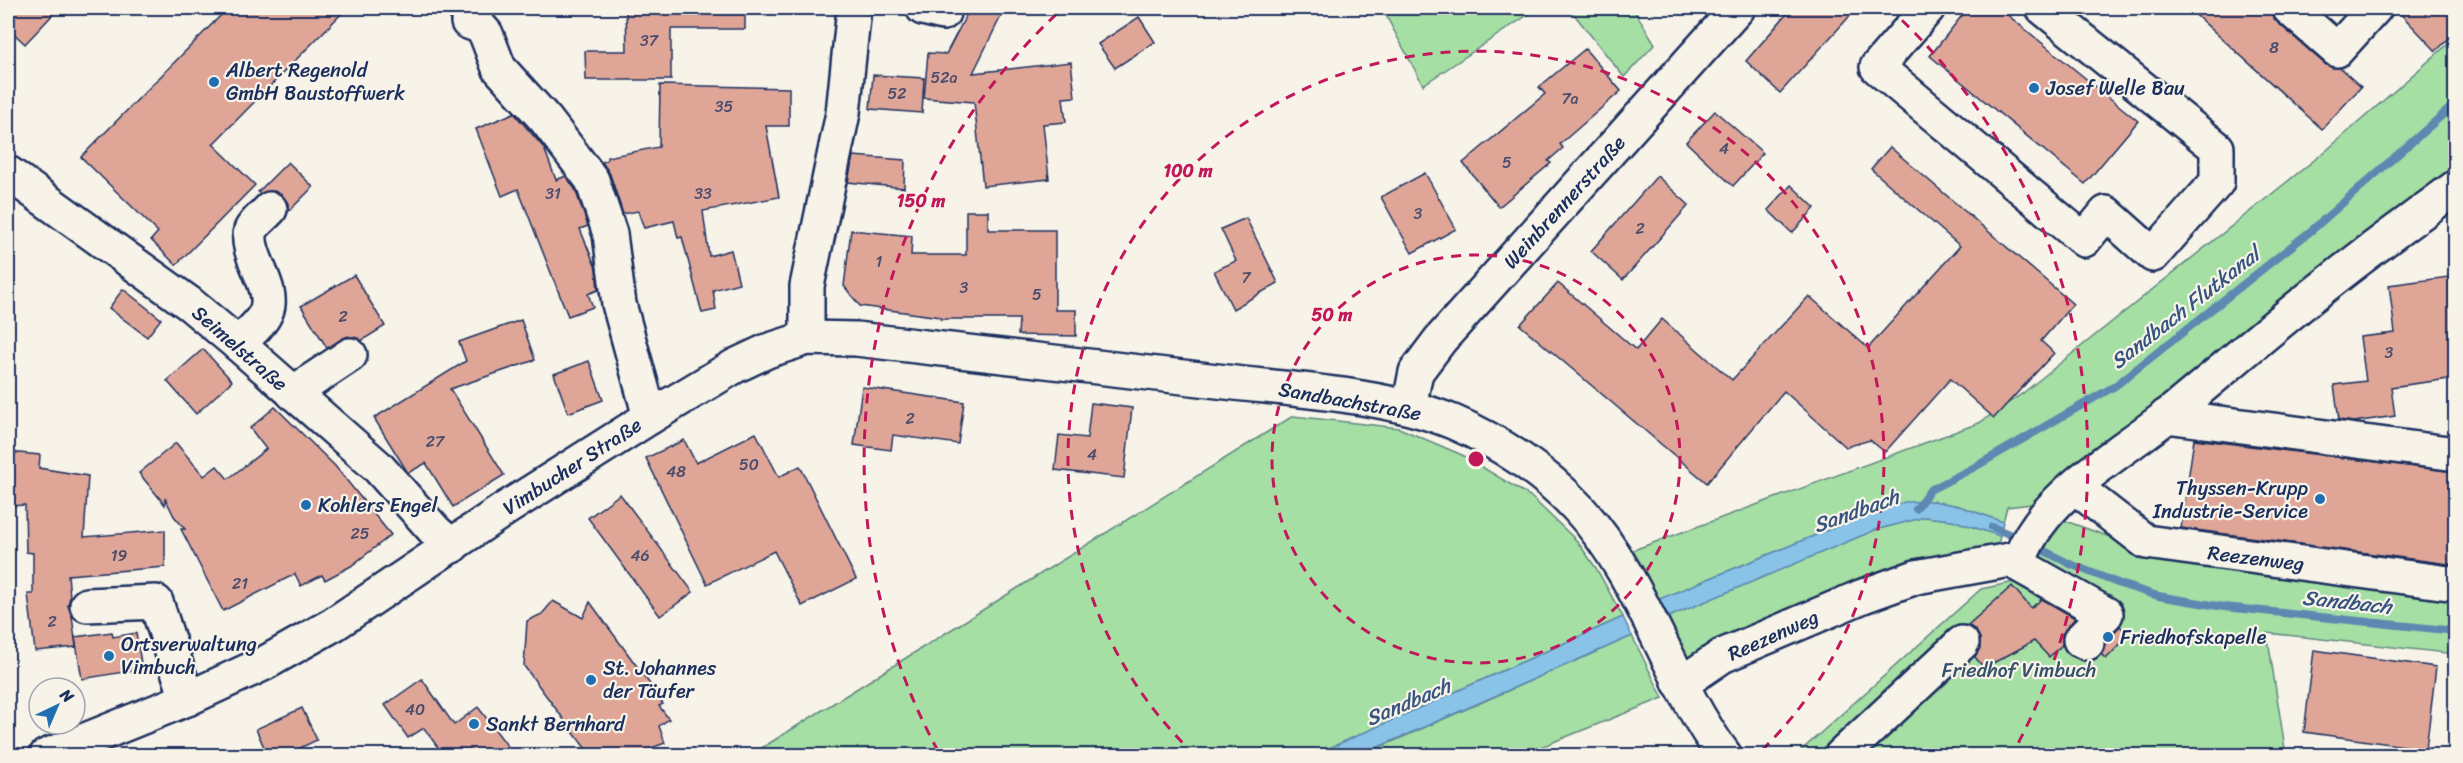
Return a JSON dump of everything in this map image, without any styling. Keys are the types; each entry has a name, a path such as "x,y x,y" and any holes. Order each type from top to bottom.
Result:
{"street":[{"path":"807,338 807,286 843,113 855,8"},
{"name":"Weinbrennerstraße","path":"1409,407 1416,372 1440,340 1737,8"},
{"path":"1928,8 1877,67 2084,240 2106,213 2153,255 2217,182 2217,148 2043,8"},
{"path":"2289,8 2337,50 2375,8"},
{"path":"468,22 479,26 486,34 499,68 546,120 592,180 610,234 619,304 650,417"},
{"name":"Seimelstraße","path":"8,173 190,304 238,344 377,466 435,531 452,546"},
{"path":"2086,643 2080,640 2106,614 2020,550 2053,505 2166,416 2335,277 2456,187"},
{"path":"238,344 260,322 267,310 262,278 250,243 251,229 270,209"},
{"name":"Sandbachstraße","path":"807,338 856,339 1304,391 1409,407 1454,422 1501,447 1541,475 1577,507 1603,537 1626,572 1672,668 1725,756"},
{"name":"Vimbucher Straße","path":"46,756 97,746 187,699 265,663 334,624 505,509 735,366 767,351 807,338"},
{"path":"293,393 351,355"},
{"path":"2166,416 2456,454"},
{"name":"Reezenweg","path":"2075,487 2146,542 2456,584"},
{"name":"Reezenweg","path":"1672,668 1694,675 1722,656 1863,596 1916,578 2020,550"},
{"path":"87,605 156,602 187,699"},
{"path":"1841,756 1962,643"}],"green space":[{"path":"1382,8 1538,8 1423,85"},
{"path":"1569,8 1633,8 1655,44 1624,77"},
{"path":"2455,38 2455,166 2049,487 2032,504 2007,507 2003,522 1959,506 1933,501 1877,510 1657,600 1631,551 1979,423 2023,393 2328,149"},
{"path":"1293,416 1399,428 1462,455 1530,496 1577,541 1596,568 1623,617 1314,755 749,756"},
{"name":"Friedhof Vimbuch","path":"2052,516 2162,556 2455,590 2455,654 2267,633 2286,755 1795,756 1981,589 2019,581 2093,620 2114,599 2029,557"},
{"path":"1925,517 1952,520 2000,536 1998,546 1685,661 1666,618 1875,530"},
{"path":"1632,636 1663,698 1521,755 1360,756"}],"water":[{"path":"1933,501 1959,506 2003,522 2000,536 1952,520 1925,517 1875,530 1666,618 1657,600 1877,510 1905,502"},
{"path":"1623,617 1632,636 1360,755 1314,755"}],"building":[{"path":"8,8 59,8 25,44 8,28"},
{"name":"Albert Regenold GmbH Baustoffwerk","path":"228,8 347,8 213,144 255,185 176,265 151,240 158,232 81,157"},
{"path":"626,8 745,8 745,29 671,29 671,80 586,80 585,51 627,51"},
{"path":"970,8 1005,8 973,73 1071,62 1075,97 1063,98 1066,122 1043,124 1049,179 983,186 974,102 924,98 928,53 946,54"},
{"path":"1792,8 1857,8 1780,93 1746,61"},
{"name":"Josef Welle Bau","path":"1968,8 1999,8 2138,121 2085,184 1930,56"},
{"path":"2188,8 2271,8 2272,15 2277,22 2325,64 2333,68 2340,68 2361,87 2322,129"},
{"path":"2395,8 2456,8 2456,32 2436,51"},
{"path":"1139,17 1155,42 1115,68 1098,44"},
{"path":"1585,49 1621,91 1560,144 1563,148 1548,161 1551,163 1499,207 1463,163 1545,94 1539,87"},
{"path":"873,75 924,78 922,113 870,109"},
{"path":"660,85 789,88 789,126 766,126 779,197 703,211 709,256 731,250 739,283 713,290 716,310 702,313 682,237 678,238 674,221 644,228 638,211 623,214 610,174 602,162 607,160 607,157 659,147"},
{"path":"1715,111 1763,153 1733,186 1686,142"},
{"path":"514,113 544,148 556,180 566,176 575,189 588,226 580,229 596,268 598,290 588,294 593,307 568,316 518,189 502,196 476,129"},
{"path":"1890,147 2073,304 2041,341 2054,353 1994,418 1950,379 1885,452 1870,440 1846,447 1784,391 1707,483 1520,325 1558,283 1636,350 1662,319 1732,380 1809,296 1868,348 1960,246 1871,169"},
{"path":"853,156 905,160 904,188 848,182"},
{"path":"288,162 313,187 288,212 288,203 282,195 273,191 260,194 258,192"},
{"path":"1425,173 1456,229 1412,253 1381,197"},
{"path":"1657,176 1689,205 1623,280 1591,251"},
{"path":"1791,185 1815,208 1792,233 1768,210"},
{"path":"966,211 988,211 988,230 1055,230 1055,310 1076,310 1076,336 1018,335 1019,319 940,319 940,317 860,306 844,286 851,230 912,236 911,255 966,255"},
{"path":"1246,218 1278,283 1233,309 1214,271 1236,261 1221,229"},
{"path":"354,275 385,326 361,341 348,336 327,348 301,306"},
{"path":"2456,276 2456,378 2391,387 2395,416 2354,422 2339,420 2334,385 2366,381 2360,337 2395,333 2389,285"},
{"path":"123,289 161,319 147,337 109,308"},
{"path":"521,320 535,360 450,389 504,475 453,507 426,463 408,473 374,418 466,361 459,342"},
{"path":"203,349 232,381 196,414 167,381"},
{"path":"589,361 603,400 568,413 554,374"},
{"path":"862,387 964,402 958,444 893,435 891,450 854,445"},
{"path":"1091,403 1132,408 1124,478 1055,470 1059,435 1087,438"},
{"name":"Kohlers Engel","path":"275,407 335,466 391,535 351,566 325,580 322,575 301,586 295,574 223,611 181,529 185,529 174,516 165,498 165,505 139,473 176,443 204,476 217,466 228,479 266,449 250,428"},
{"path":"756,433 779,477 800,466 856,579 802,606 774,551 707,584 646,458 684,440 696,463"},
{"name":"Thyssen-Krupp Industrie-Service","path":"2194,439 2456,472 2456,565 2181,528"},
{"path":"8,452 40,455 39,468 88,476 84,537 165,530 165,567 68,575 70,597 68,606 72,616 76,647 35,651 28,594 33,594 33,553 26,552 25,505 8,506"},
{"path":"620,494 693,592 660,616 588,518"},
{"path":"2012,586 2031,608 2042,599 2075,618 2062,634 2062,645 2049,657 2034,641 1984,668 1975,657 1980,648 1980,638 1968,625"},
{"name":"St. Johannes der Täufer","path":"553,601 583,618 590,602 652,687 663,704 659,706 669,719 659,726 665,743 651,748 659,756 591,756 524,666 527,621 542,614"},
{"path":"2120,626 2129,635 2106,659 2101,654 2106,641"},
{"name":"Ortsverwaltung Vimbuch","path":"112,632 113,637 136,633 142,669 87,678 87,676 82,676 75,637"},
{"path":"2314,650 2436,667 2426,749 2304,732"},
{"path":"422,679 454,725 478,707 515,756 444,756 424,728 408,738 385,705"},
{"path":"302,708 317,740 283,756 268,756 256,729"}],"waterway":[{"name":"Sandbach Flutkanal","path":"1916,509 1930,490 1973,468 2115,386 2312,230 2456,103"},
{"name":"Sandbach","path":"1992,527 2021,539"},
{"name":"Sandbach","path":"2033,545 2070,564 2158,596 2224,607 2456,631"}],"place":[{"name":"Albert Regenold GmbH Baustoffwerk","path":"214,82"},
{"name":"Josef Welle Bau","path":"2034,88"},
{"name":"Thyssen-Krupp Industrie-Service","path":"2320,499"},
{"name":"Kohlers Engel","path":"306,505"},
{"name":"Friedhofskapelle","path":"2108,637"},
{"name":"Ortsverwaltung Vimbuch","path":"109,656"},
{"name":"St. Johannes der Täufer","path":"591,680"},
{"name":"Sankt Bernhard","path":"474,724"}]}
